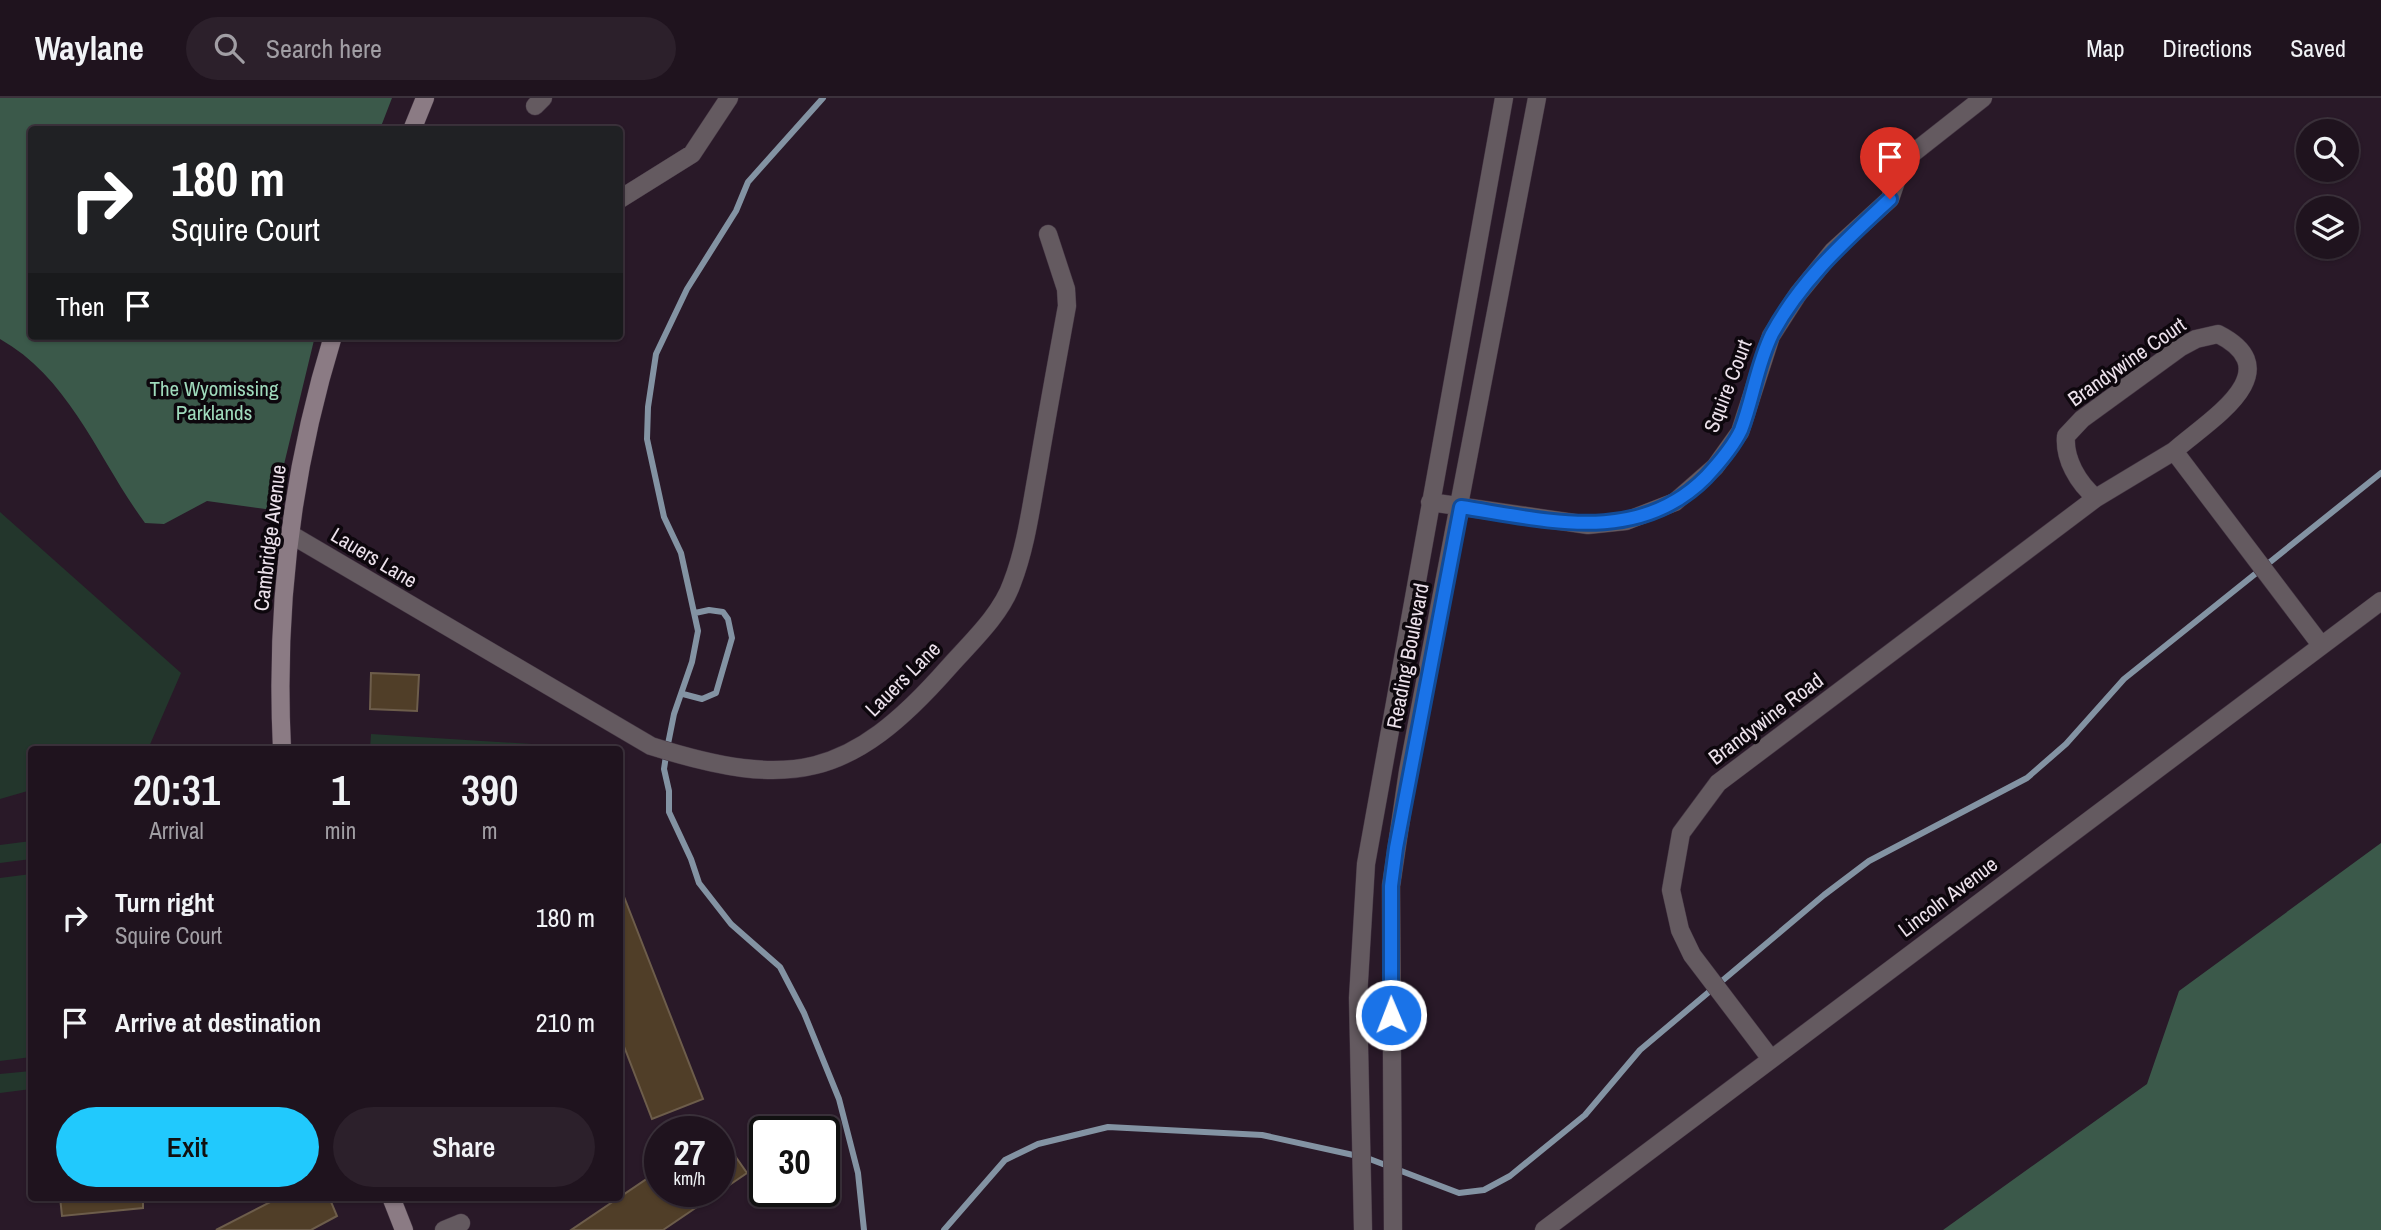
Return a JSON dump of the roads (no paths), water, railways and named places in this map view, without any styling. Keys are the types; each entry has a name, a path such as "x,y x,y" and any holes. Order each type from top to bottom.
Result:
{"street":[{"path":"414,126 425,98"},
{"path":"623,198 692,154 729,98"},
{"name":"Reading Boulevard","path":"1363,1230 1358,998 1366,863 1504,98"},
{"name":"Reading Boulevard","path":"1392,1230 1391,886 1408,771 1461,507 1537,98"},
{"name":"Squire Court","path":"1430,502 1588,525 1626,521 1675,502 1715,467 1740,432 1771,337 1798,294 1833,251 1890,199 1903,161 1983,98"},
{"name":"Lauers Lane","path":"290,534 651,746 718,765 764,771 795,770 849,753 882,734 911,710 976,637 1012,586 1026,534 1067,306 1066,289 1048,234"},
{"name":"Brandywine Court","path":"2218,334 2241,352 2249,371 2247,380 2240,393 2220,413 2174,451 2096,498 2086,490 2067,458 2066,436 2082,419 2182,347 2196,339 2218,334"},
{"name":"Cambridge Avenue","path":"282,746 281,629 290,534 310,418 332,340"},
{"path":"2174,451 2321,645"},
{"name":"Brandywine Road","path":"1771,1059 1692,954 1680,930 1671,890 1681,833 1718,783 2096,498"},
{"name":"Lincoln Avenue","path":"1544,1230 2381,601"},
{"path":"393,1201 404,1230"},
{"path":"444,1230 461,1223"}],"waterway":[{"path":"823,98 748,182 736,211 687,289 656,354 648,407 647,439 664,517 681,553 698,631 692,662 674,714 667,749 664,769 669,791 669,812 699,883 731,924 780,967 804,1013 839,1099 858,1173 864,1230"},
{"path":"944,1230 1005,1160 1038,1144 1108,1127 1262,1135 1367,1158 1459,1193 1484,1190 1510,1176 1585,1115 1640,1050 1824,895 1869,861 2027,778 2066,744 2124,679 2381,473"},
{"path":"683,694 702,699 716,693 732,638 728,619 723,612 709,610 695,613"}],"park label":[{"name":"The Wyomissing Parklands","path":"214,401"}]}
